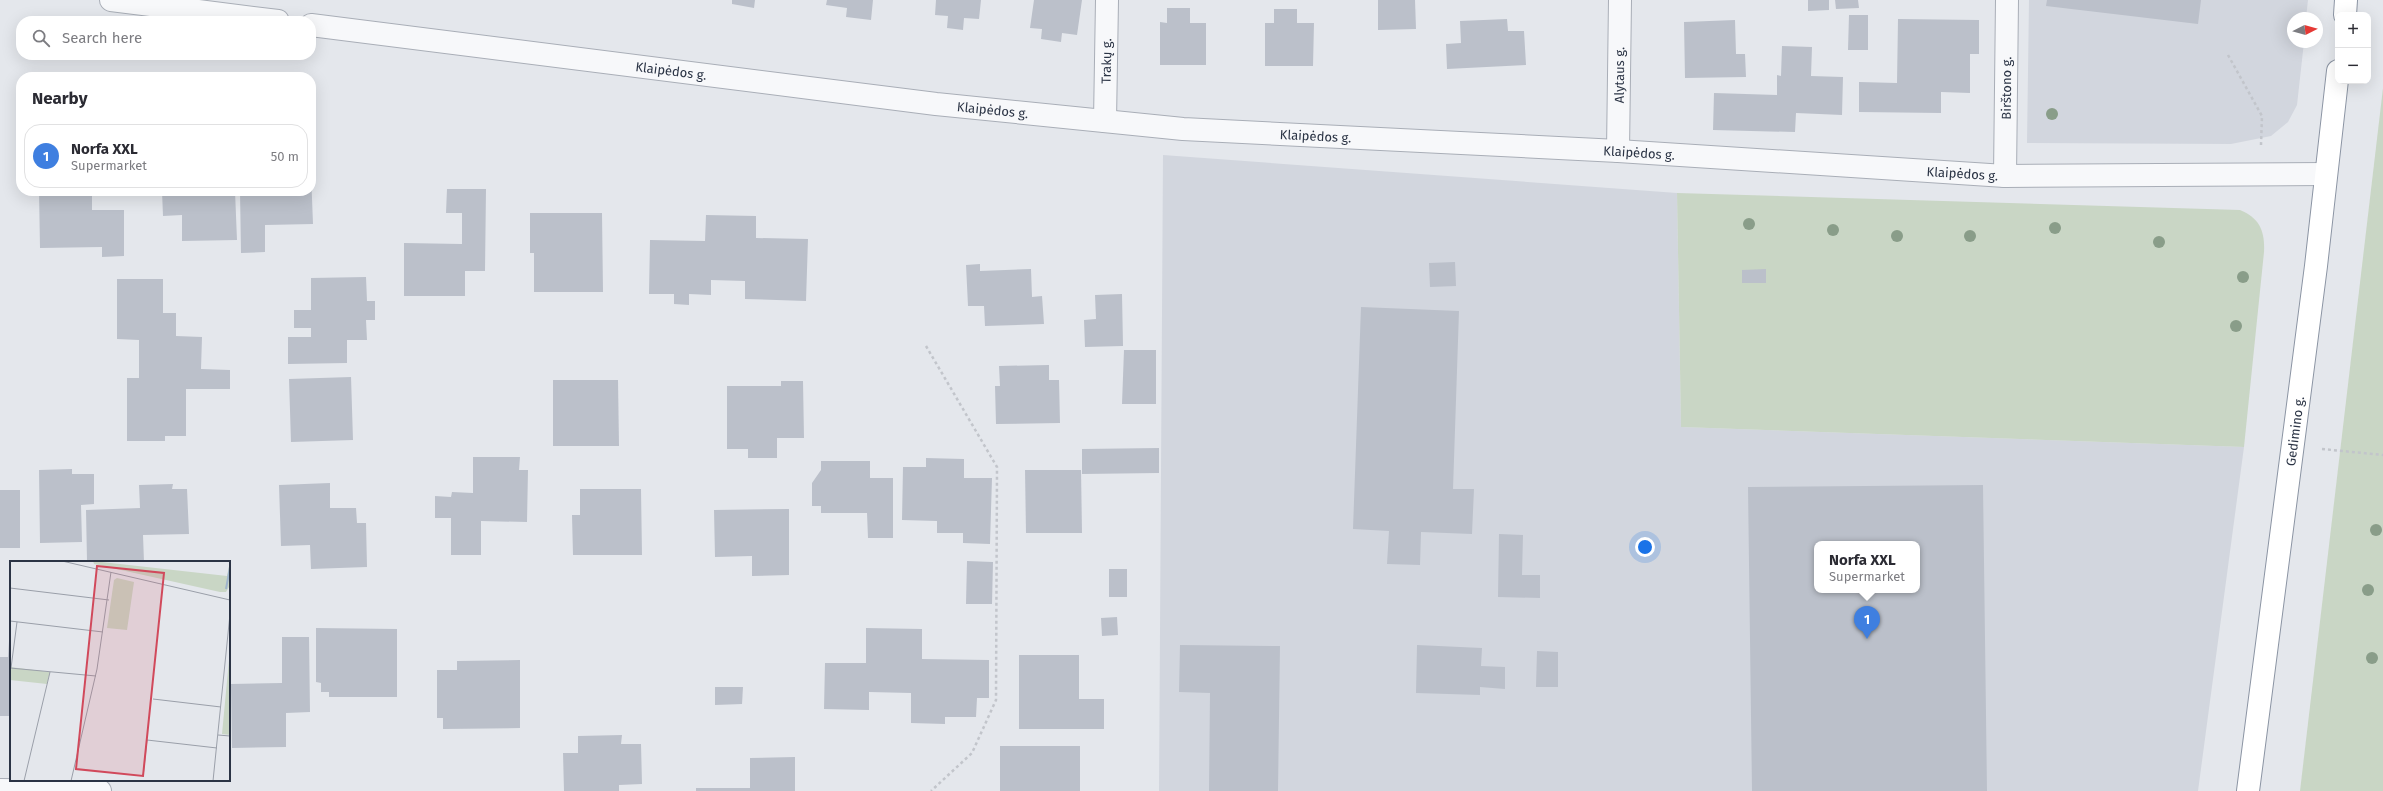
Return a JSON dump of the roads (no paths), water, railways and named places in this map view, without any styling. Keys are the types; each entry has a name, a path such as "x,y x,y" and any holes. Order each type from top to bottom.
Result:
{"highway":[{"path":"2345,12 2346,0"},
{"name":"Gedimino g.","path":"2248,791 2336,84"}],"street":[{"path":"111,0 238,16"},
{"name":"Trakų g.","path":"1105,121 1107,0"},
{"name":"Alytaus g.","path":"1618,151 1620,0"},
{"name":"Birštono g.","path":"2005,176 2007,0"},
{"name":"Klaipėdos g.","path":"316,26 936,104 1183,129 1618,151 2005,176 2326,174"},
{"path":"0,790 100,791"}],"place":[{"name":"Norfa XXL","path":"1867,639"}]}
